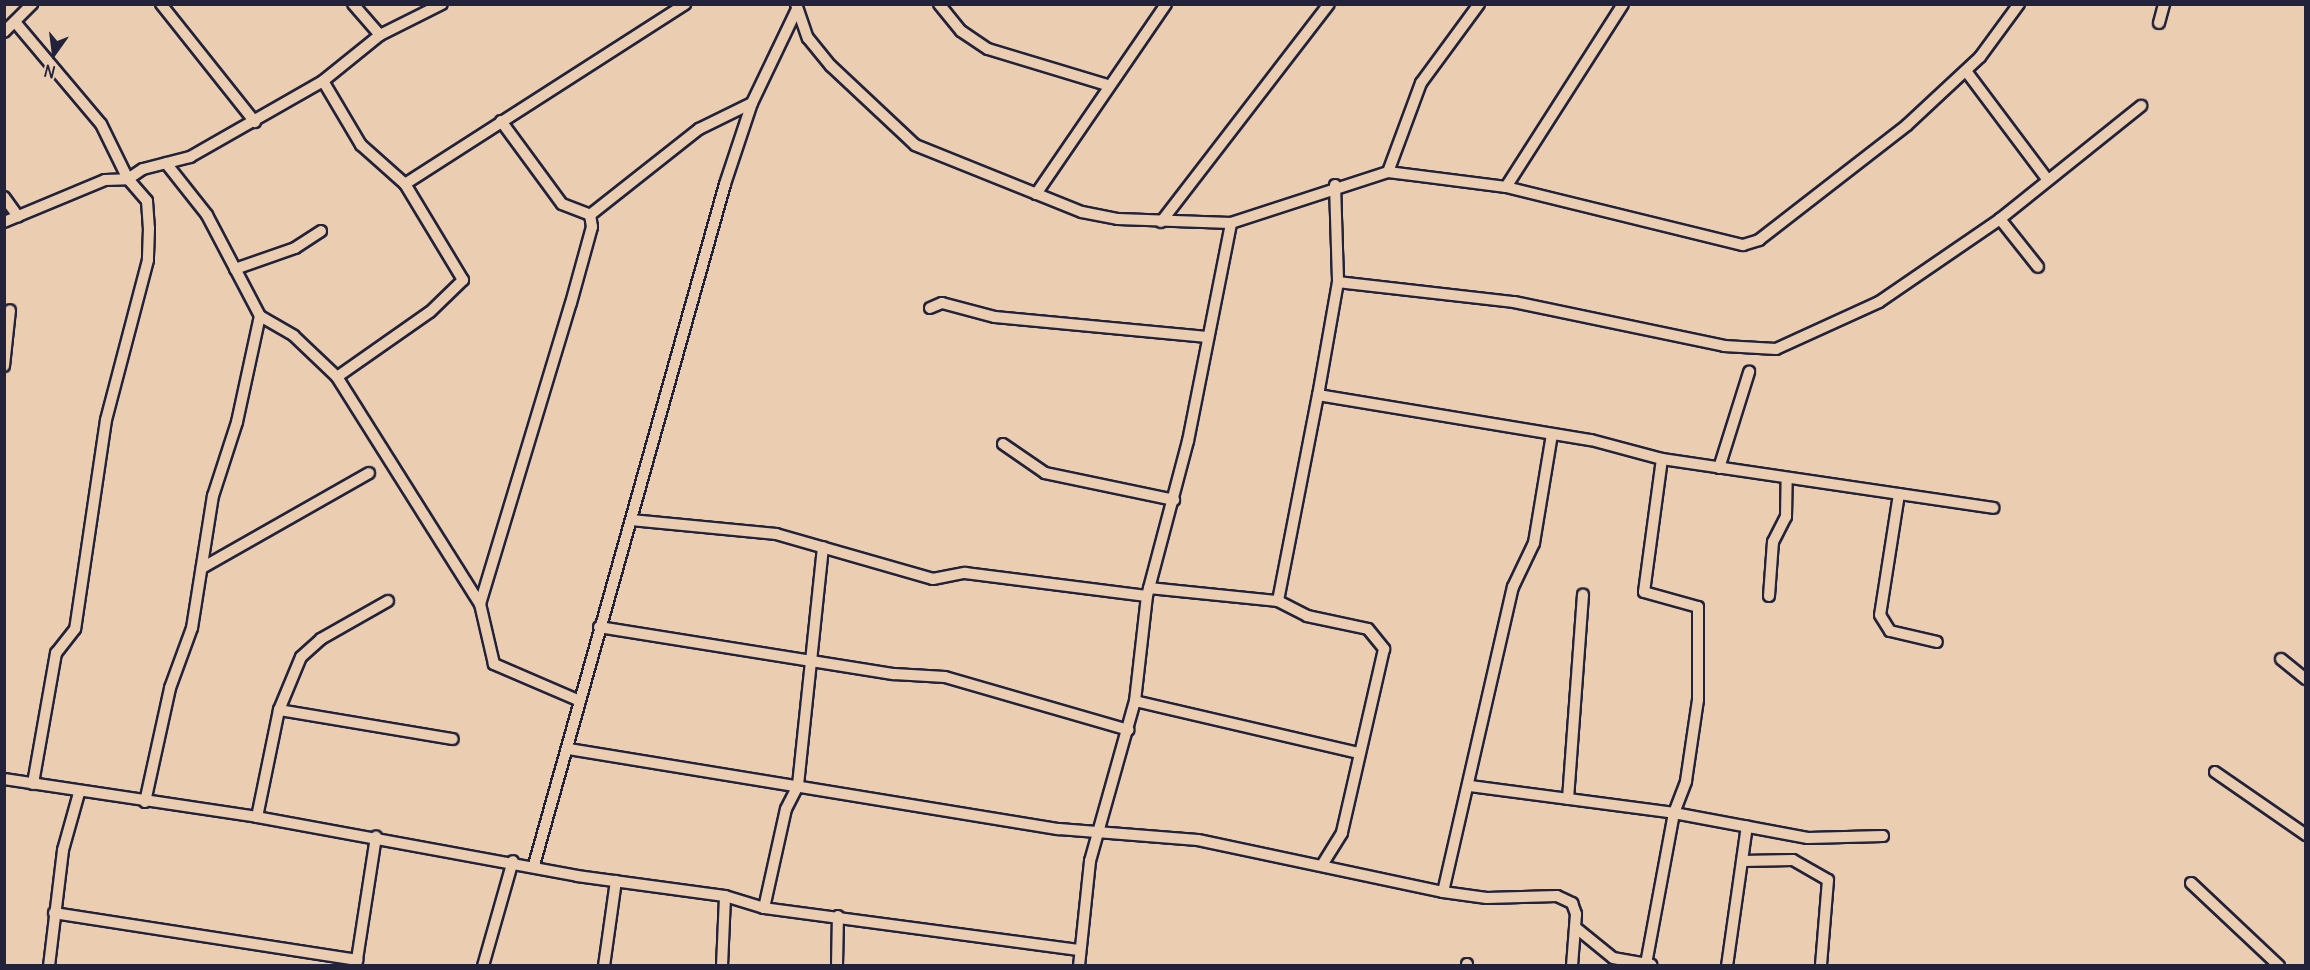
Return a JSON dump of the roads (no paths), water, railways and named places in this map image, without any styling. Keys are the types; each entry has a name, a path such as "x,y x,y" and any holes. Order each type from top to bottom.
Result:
{"street":[{"path":"4,32 32,4"},
{"path":"161,4 255,122"},
{"path":"353,4 380,34"},
{"path":"4,222 105,180 128,179 255,122 323,81 380,34 442,4"},
{"path":"405,184 685,4"},
{"path":"939,4 960,31 988,49 1107,85"},
{"path":"1036,194 1107,85 1166,4"},
{"path":"1161,222 1329,4"},
{"path":"1388,172 1421,83 1479,4"},
{"path":"1506,187 1623,4"},
{"path":"797,7 808,38 831,66 915,146 1082,212 1161,222 1231,223 1335,185 1388,172 1506,187 1743,245 1759,240 1898,132 1966,72 2019,4"},
{"path":"2159,22 2164,4"},
{"path":"534,865 569,749 600,627 752,103 797,7"},
{"path":"15,22 100,124 128,179 147,201 148,260 106,420 75,629 56,654 33,784"},
{"path":"1966,72 2047,179"},
{"path":"323,81 361,145 405,184 463,280 430,312 337,377"},
{"path":"590,215 699,129 752,103"},
{"path":"1338,282 1514,302 1724,346 1776,349 1879,302 2000,219 2047,179 2141,106"},
{"path":"501,121 562,204 590,215"},
{"path":"166,163 207,215 260,316 294,336 337,377 480,604 494,664 580,701"},
{"path":"1278,601 1338,282 1335,185"},
{"path":"4,197 18,216"},
{"path":"480,604 571,303 592,227 590,215"},
{"path":"2000,219 2038,267"},
{"path":"1079,966 1079,950 1096,834 1129,730 1135,701 1148,592 1174,500 1231,223"},
{"path":"235,269 294,248 321,231"},
{"path":"930,308 942,303 995,317 1207,338"},
{"path":"4,366 10,310"},
{"path":"145,802 170,687 192,628 213,496 237,422 260,316"},
{"path":"1719,468 1749,372"},
{"path":"1318,395 1552,434 1662,459 1993,508"},
{"path":"1443,892 1470,786 1513,587 1534,543 1552,434"},
{"path":"1003,444 1045,473 1174,500"},
{"path":"1575,927 1613,957 1648,965 1674,813 1686,781 1698,700 1698,607 1644,592 1662,459"},
{"path":"202,568 369,473"},
{"path":"1769,596 1773,542 1786,517 1787,478"},
{"path":"1899,494 1880,615 1890,631 1937,642"},
{"path":"631,520 776,534 933,579 965,573 1148,592 1278,601 1307,616 1368,629 1381,640 1380,672 1358,753 1342,833 1323,864"},
{"path":"764,908 786,809 798,785 814,660 823,547"},
{"path":"1568,799 1583,595"},
{"path":"257,817 279,710 307,650 388,601"},
{"path":"600,627 814,660 945,677 1129,730"},
{"path":"2281,658 2306,679"},
{"path":"1135,701 1358,753"},
{"path":"279,710 453,739"},
{"path":"569,749 1096,834 1117,831 1198,840 1323,864 1443,892 1487,898 1557,896 1572,903 1575,927 1572,966"},
{"path":"2215,772 2306,835"},
{"path":"4,779 78,794 257,817 616,881 725,896 764,908 838,916 1079,950"},
{"path":"1470,786 1674,813 1808,838 1883,836"},
{"path":"49,966 54,913 78,794"},
{"path":"1727,966 1747,826"},
{"path":"54,913 357,963 376,837"},
{"path":"1742,861 1793,860 1828,880 1821,966"},
{"path":"483,966 513,861"},
{"path":"604,966 616,881"},
{"path":"2191,884 2279,966"},
{"path":"722,966 725,896"},
{"path":"837,966 838,916"}]}
